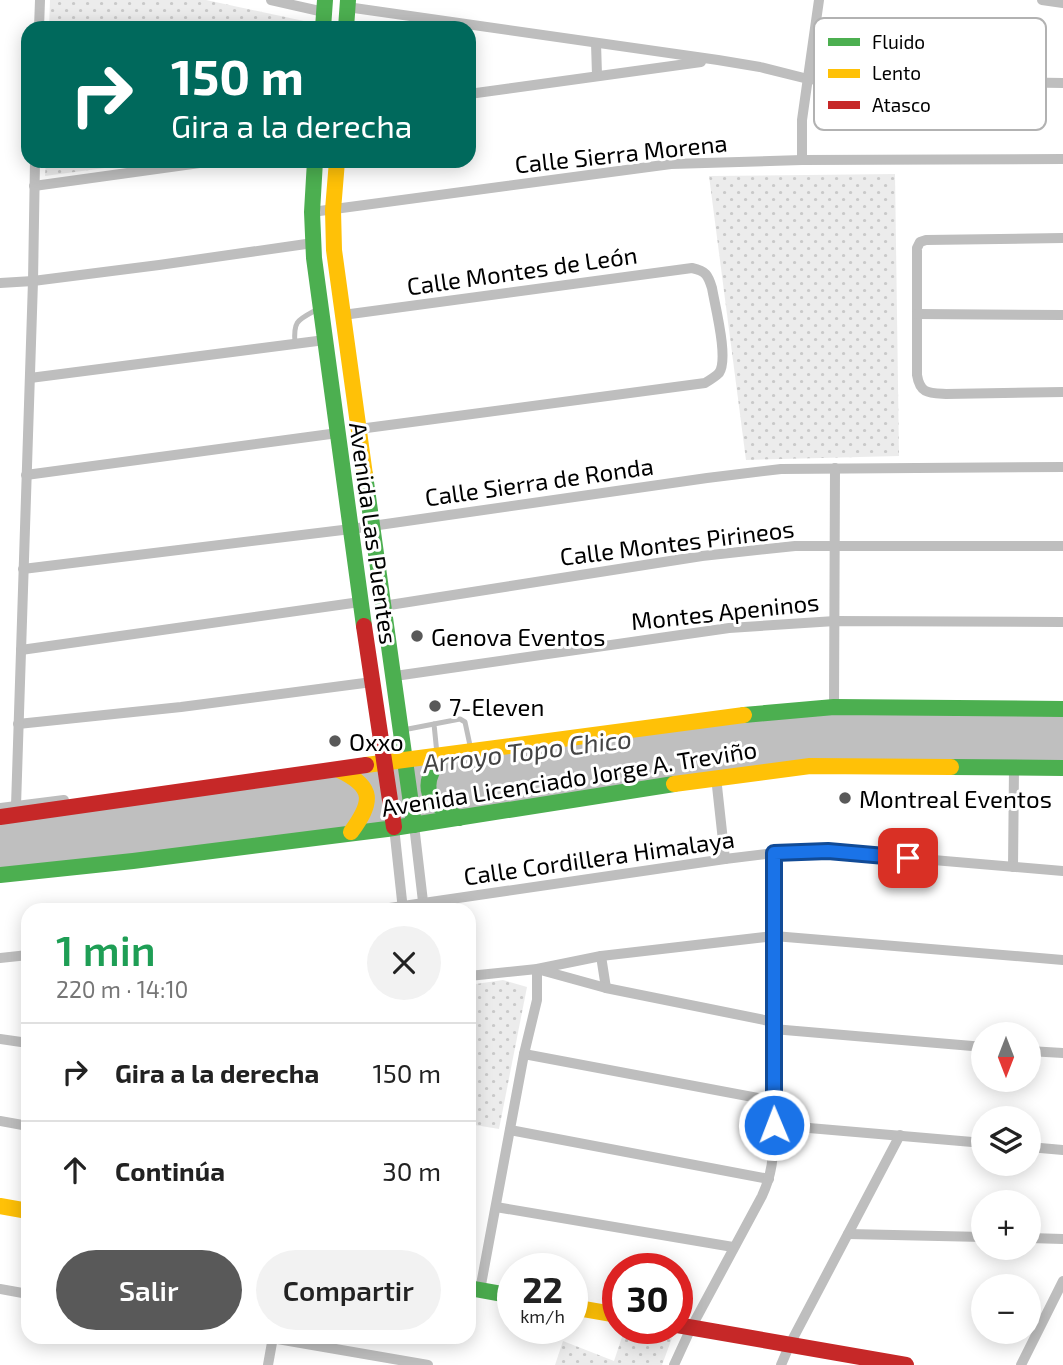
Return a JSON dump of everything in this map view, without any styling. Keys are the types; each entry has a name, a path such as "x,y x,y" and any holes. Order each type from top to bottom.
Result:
{"main road":[{"name":"Avenida Las Puentes","path":"315,168 313,243 360,602 393,820"},
{"name":"Avenida Las Puentes","path":"336,168 333,210 334,250 413,818"},
{"path":"0,817 170,792 406,764 471,752 737,716 834,707 1063,709"},
{"path":"438,759 430,776 430,793 439,807 458,818"},
{"name":"Avenida Licenciado Jorge A. Treviño","path":"2,875 133,861 351,832 393,820 458,818 716,777 810,766 1063,768"},
{"path":"344,772 362,785 368,803 363,816 351,832"},
{"path":"0,1206 21,1210"},
{"path":"476,1289 497,1293"},
{"path":"693,1328 903,1365"}],"street":[{"path":"39,21 40,0"},
{"path":"271,0 324,13"},
{"path":"816,18 819,0"},
{"path":"1042,0 1063,3"},
{"path":"348,4 456,21"},
{"path":"476,24 718,60 814,79"},
{"path":"802,160 802,120 814,36"},
{"path":"596,43 597,75"},
{"path":"476,93 718,60"},
{"name":"Calle Sierra Morena","path":"312,212 635,168 703,162 1063,159"},
{"path":"16,806 35,168"},
{"path":"34,186 164,168"},
{"path":"1063,238 920,242 917,248 916,374 918,384 923,390 946,394 1063,392"},
{"path":"0,283 159,265 313,243"},
{"name":"Calle Montes de León","path":"343,315 692,268 706,273 712,288 723,353 718,373 705,383 359,429"},
{"path":"917,314 1063,314"},
{"path":"30,378 325,340"},
{"path":"26,475 338,433"},
{"name":"Calle Sierra de Ronda","path":"23,569 351,529 780,470 1063,467"},
{"path":"834,707 835,468"},
{"name":"Calle Montes Pirineos","path":"383,606 702,556 795,546 1063,546"},
{"path":"21,650 360,602"},
{"name":"Montes Apeninos","path":"394,676 729,628 835,621 1063,622"},
{"path":"18,724 181,707 372,682"},
{"path":"1013,867 1014,768"},
{"path":"716,777 726,859"},
{"path":"0,808 156,790 170,792"},
{"name":"Avenida Las Puentes","path":"413,818 423,903"},
{"name":"Avenida Las Puentes","path":"393,820 402,903"},
{"name":"Calle Cordillera Himalaya","path":"448,903 774,853 828,851 1063,871"},
{"path":"693,1312 733,1247 769,1179 773,1157 774,853"},
{"path":"476,975 537,969 601,956 774,936 1063,960"},
{"path":"0,958 21,956"},
{"path":"601,956 606,988"},
{"path":"537,969 606,988 773,1026 971,1046"},
{"path":"476,1285 496,1207 524,1054 537,1000 537,969"},
{"path":"0,1039 21,1042"},
{"path":"1041,1052 1063,1054"},
{"path":"524,1054 774,1101"},
{"path":"0,1121 21,1125"},
{"path":"774,1125 971,1142"},
{"path":"510,1130 769,1179"},
{"path":"781,1365 900,1135"},
{"path":"1041,1148 1063,1150"},
{"path":"496,1207 733,1247"},
{"path":"848,1234 971,1237"},
{"path":"1041,1238 1063,1239"},
{"path":"1021,1365 1063,1281"},
{"path":"0,1289 21,1293"},
{"path":"268,1365 270,1344"},
{"path":"310,1344 428,1365"},
{"path":"674,1365 680,1344"}],"lane":[{"path":"295,343 294,326 321,308"},
{"path":"402,730 460,719 463,720 471,752"},
{"path":"434,724 438,759"}],"shaded area":[{"path":"50,0 206,0 304,21 49,21"},
{"path":"46,168 104,168 45,176"},
{"path":"895,174 899,456 746,460 709,176"},
{"path":"503,980 527,987 499,1129 476,1125 476,984"},
{"path":"562,1344 571,1344 614,1361 620,1344 670,1344 662,1365 555,1365"}],"water":[{"name":"Arroyo Topo Chico","path":"1063,709 1063,768 865,766 0,874 0,817 737,716"}],"traffic: fast":[{"path":"324,21 325,0"},
{"path":"346,21 348,0"},
{"path":"315,168 312,212 314,258 364,626"},
{"path":"365,475 414,825"},
{"path":"744,715 834,707 1063,709"},
{"path":"442,756 430,776 430,793 439,806 459,818"},
{"path":"951,767 1063,768"},
{"path":"0,875 387,829 674,784"},
{"path":"476,1289 497,1293"}],"traffic: slow":[{"path":"336,168 333,210 334,250 365,475"},
{"path":"366,765 744,715"},
{"path":"674,784 810,766 951,767"},
{"path":"339,770 359,783 367,796 363,812 351,832"},
{"path":"0,1206 21,1210"},
{"path":"588,1310 602,1312"}],"traffic: jam":[{"path":"364,626 394,827"},
{"path":"0,817 366,765"},
{"path":"693,1328 906,1365"}],"place":[{"name":"Genova Eventos","path":"417,636"},
{"name":"7-Eleven","path":"435,706"},
{"name":"Oxxo","path":"335,741"},
{"name":"Montreal Eventos","path":"845,798"}],"route":[{"path":"774,1125 774,853 828,851 908,858"}]}
